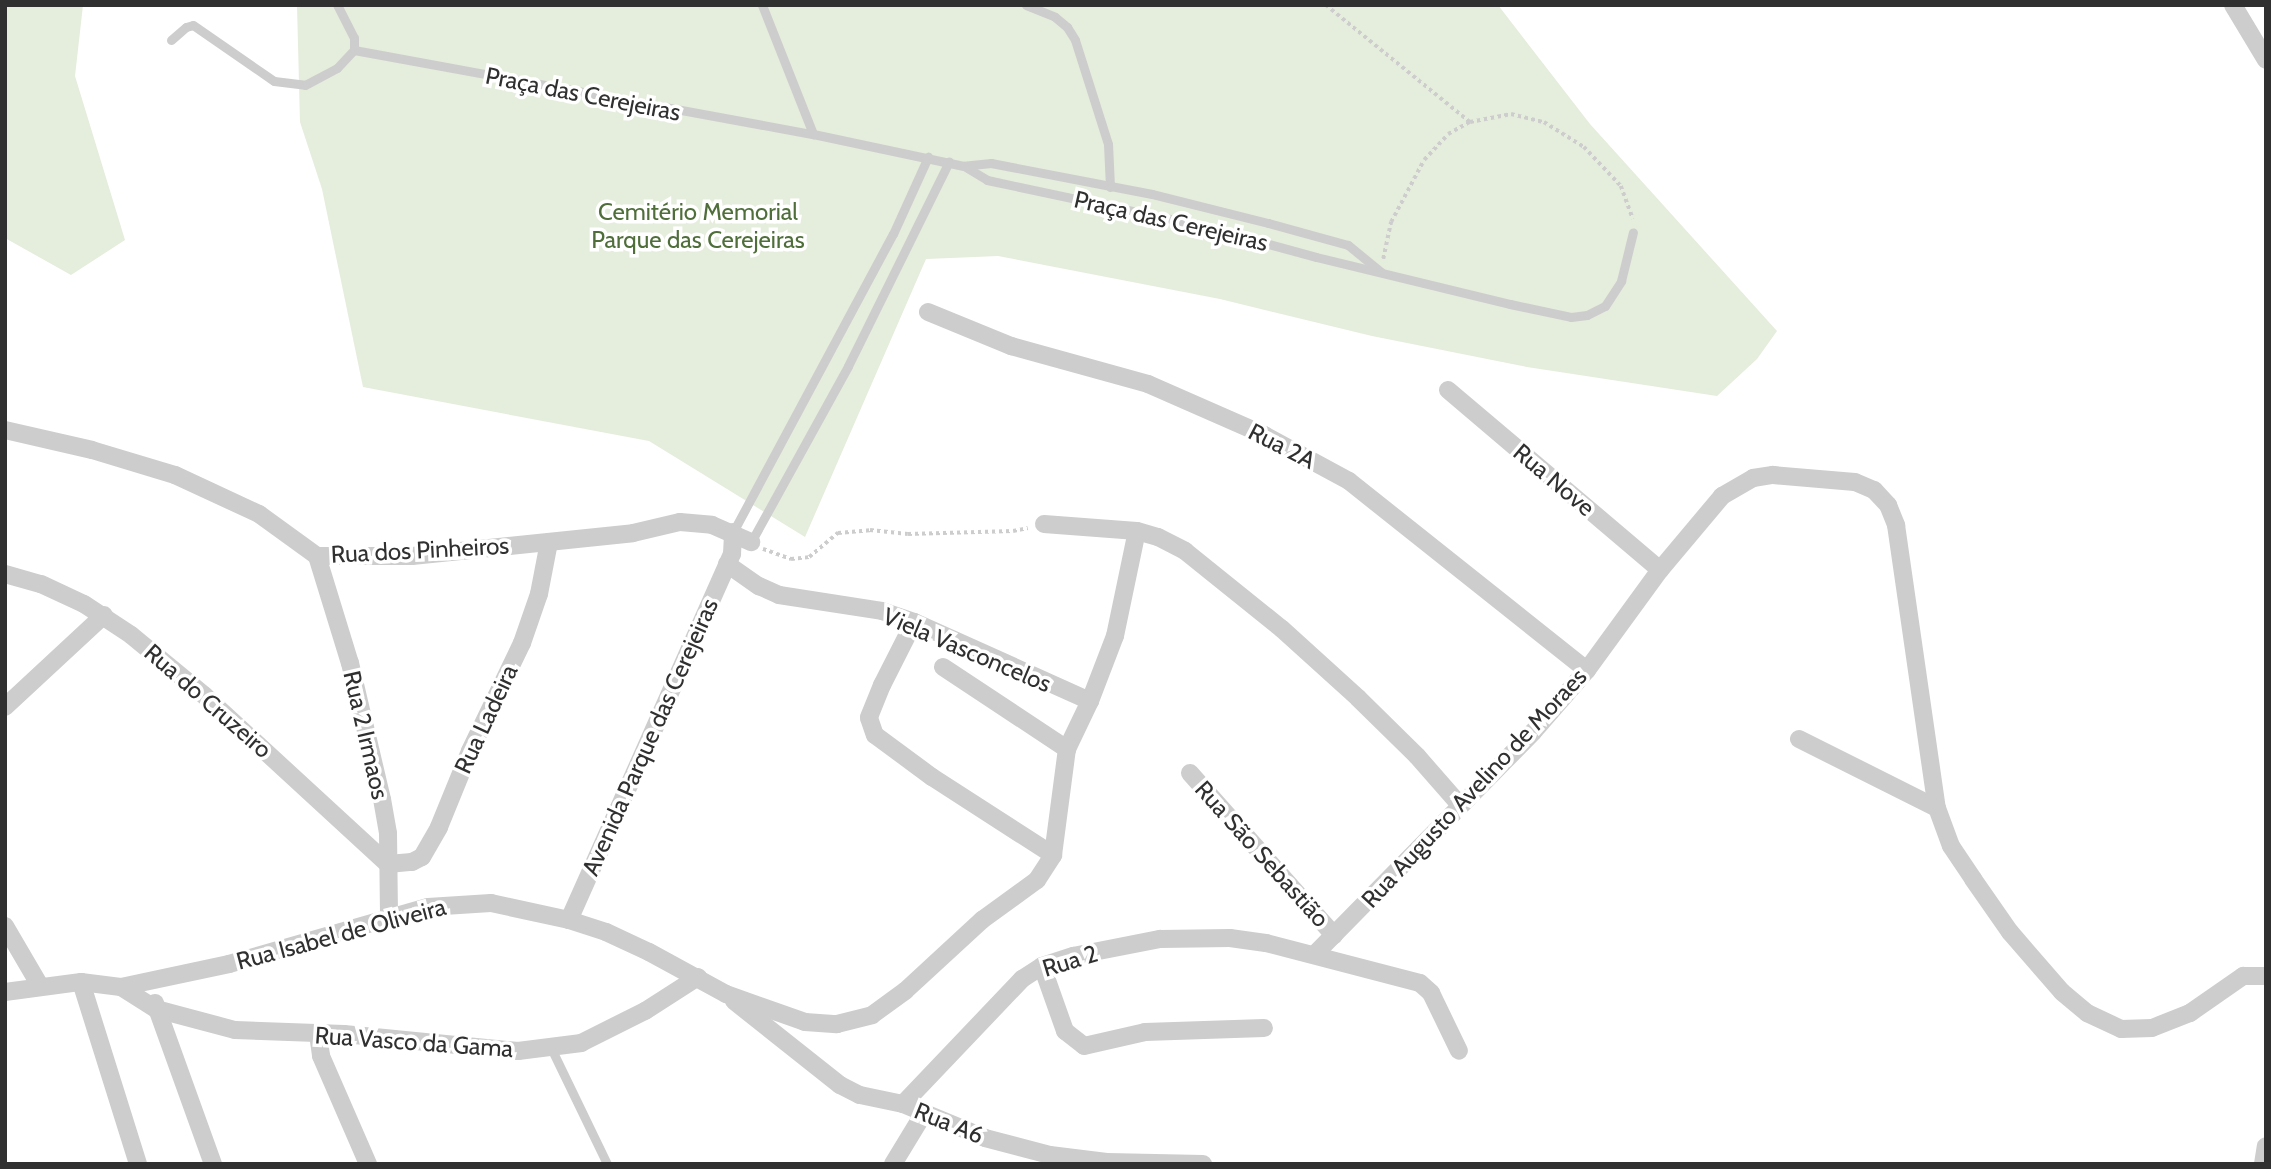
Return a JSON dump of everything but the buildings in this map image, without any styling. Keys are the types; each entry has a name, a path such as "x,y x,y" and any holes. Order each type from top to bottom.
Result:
{"street":[{"path":"2234,5 2266,60"},
{"name":"Rua 2A","path":"928,312 1011,346 1148,384 1264,435 1349,481 1587,670"},
{"name":"Rua Nove","path":"1448,390 1660,570"},
{"name":"Rua dos Pinheiros","path":"5,430 92,450 175,475 259,514 317,556 412,556 633,533 680,522 712,525 751,542"},
{"name":"Rua Augusto Avelino de Moraes","path":"1316,953 1532,732 1587,670 1660,570 1722,496 1754,478 1773,475 1855,482 1874,491 1888,505 1896,526 1937,808"},
{"path":"1044,524 1137,531 1158,537 1185,551 1282,629 1390,729 1459,804"},
{"name":"Rua Isabel de Oliveira","path":"5,992 81,982 121,987 229,964 449,904 491,903 569,920 606,932 698,977 726,994 820,1025 837,1024 872,1015 905,991 982,920 1037,880 1053,855 1068,749 1115,635 1137,531"},
{"name":"Avenida Parque das Cerejeiras","path":"569,920 729,559 733,532"},
{"name":"Rua Ladeira","path":"388,864 412,862 422,857 439,827 470,751 522,643 538,594 549,542"},
{"path":"729,559 751,542"},
{"name":"Rua 2 Irmaos","path":"317,556 350,663 382,799 387,833 389,919"},
{"name":"Viela Vasconcelos","path":"729,559 759,586 779,595 882,611 914,622 1090,701"},
{"name":"Rua do Cruzeiro","path":"5,574 41,584 104,615 205,696 388,864"},
{"path":"5,707 104,615"},
{"path":"914,622 882,685 869,718 874,735 932,777 1053,855"},
{"path":"943,667 1068,749"},
{"path":"1799,739 1937,808 1951,846 2010,932 2062,992 2087,1013 2121,1028 2152,1028 2190,1013 2242,976 2266,976"},
{"name":"Rua São Sebastião","path":"1190,773 1335,935"},
{"path":"5,926 40,986"},
{"name":"Rua 2","path":"903,1104 1004,995 1042,967 1073,956 1160,939 1230,938 1316,953 1420,983 1431,993 1459,1051"},
{"path":"1042,967 1066,1031 1084,1046 1145,1032 1264,1028"},
{"name":"Rua Vasco da Gama","path":"121,987 156,1009 235,1030 372,1036 518,1051 551,1048 593,1037 645,1011 698,977"},
{"path":"151,981 156,1009 213,1164"},
{"path":"81,982 138,1164"},
{"path":"726,994 840,1085 860,1096 903,1104"},
{"path":"317,1034 321,1056 368,1164"},
{"name":"Rua A6","path":"903,1104 985,1138 1048,1159 1203,1163"},
{"path":"893,1164 924,1113"},
{"path":"2263,1164 2266,1146"}],"lane":[{"path":"171,40 186,27 201,28 274,81 296,85 315,82 337,68 354,50 354,38 337,5"},
{"path":"762,5 813,134"},
{"name":"Praça das Cerejeiras","path":"1026,5 1055,17 1068,27 1075,40 1108,144 1110,187"},
{"name":"Praça das Cerejeiras","path":"354,50 928,157 964,166 987,180 1199,225 1571,317 1587,315 1605,306 1621,281 1633,232"},
{"path":"733,532 893,234 928,157"},
{"path":"751,542 848,366 949,162"},
{"name":"Praça das Cerejeiras","path":"964,166 992,163 1152,194 1348,245 1381,272"},
{"path":"551,1048 607,1164"}],"path":[{"path":"1326,5 1470,122"},
{"path":"1381,272 1391,222 1424,160 1448,134 1470,122 1511,114 1544,122 1565,132 1598,161 1621,186 1633,212 1633,232"},
{"path":"751,542 791,559 808,557 838,533 870,530 908,534 1013,531 1044,524"}],"green space":[{"path":"5,5 83,5 75,76 125,240 71,275 5,238"},
{"name":"Cemitério Memorial Parque das Cerejeiras","path":"297,5 1498,5 1590,124 1777,331 1757,359 1717,396 1527,367 1372,336 1220,299 998,256 926,259 805,537 649,441 363,387 322,189 300,122"}]}
